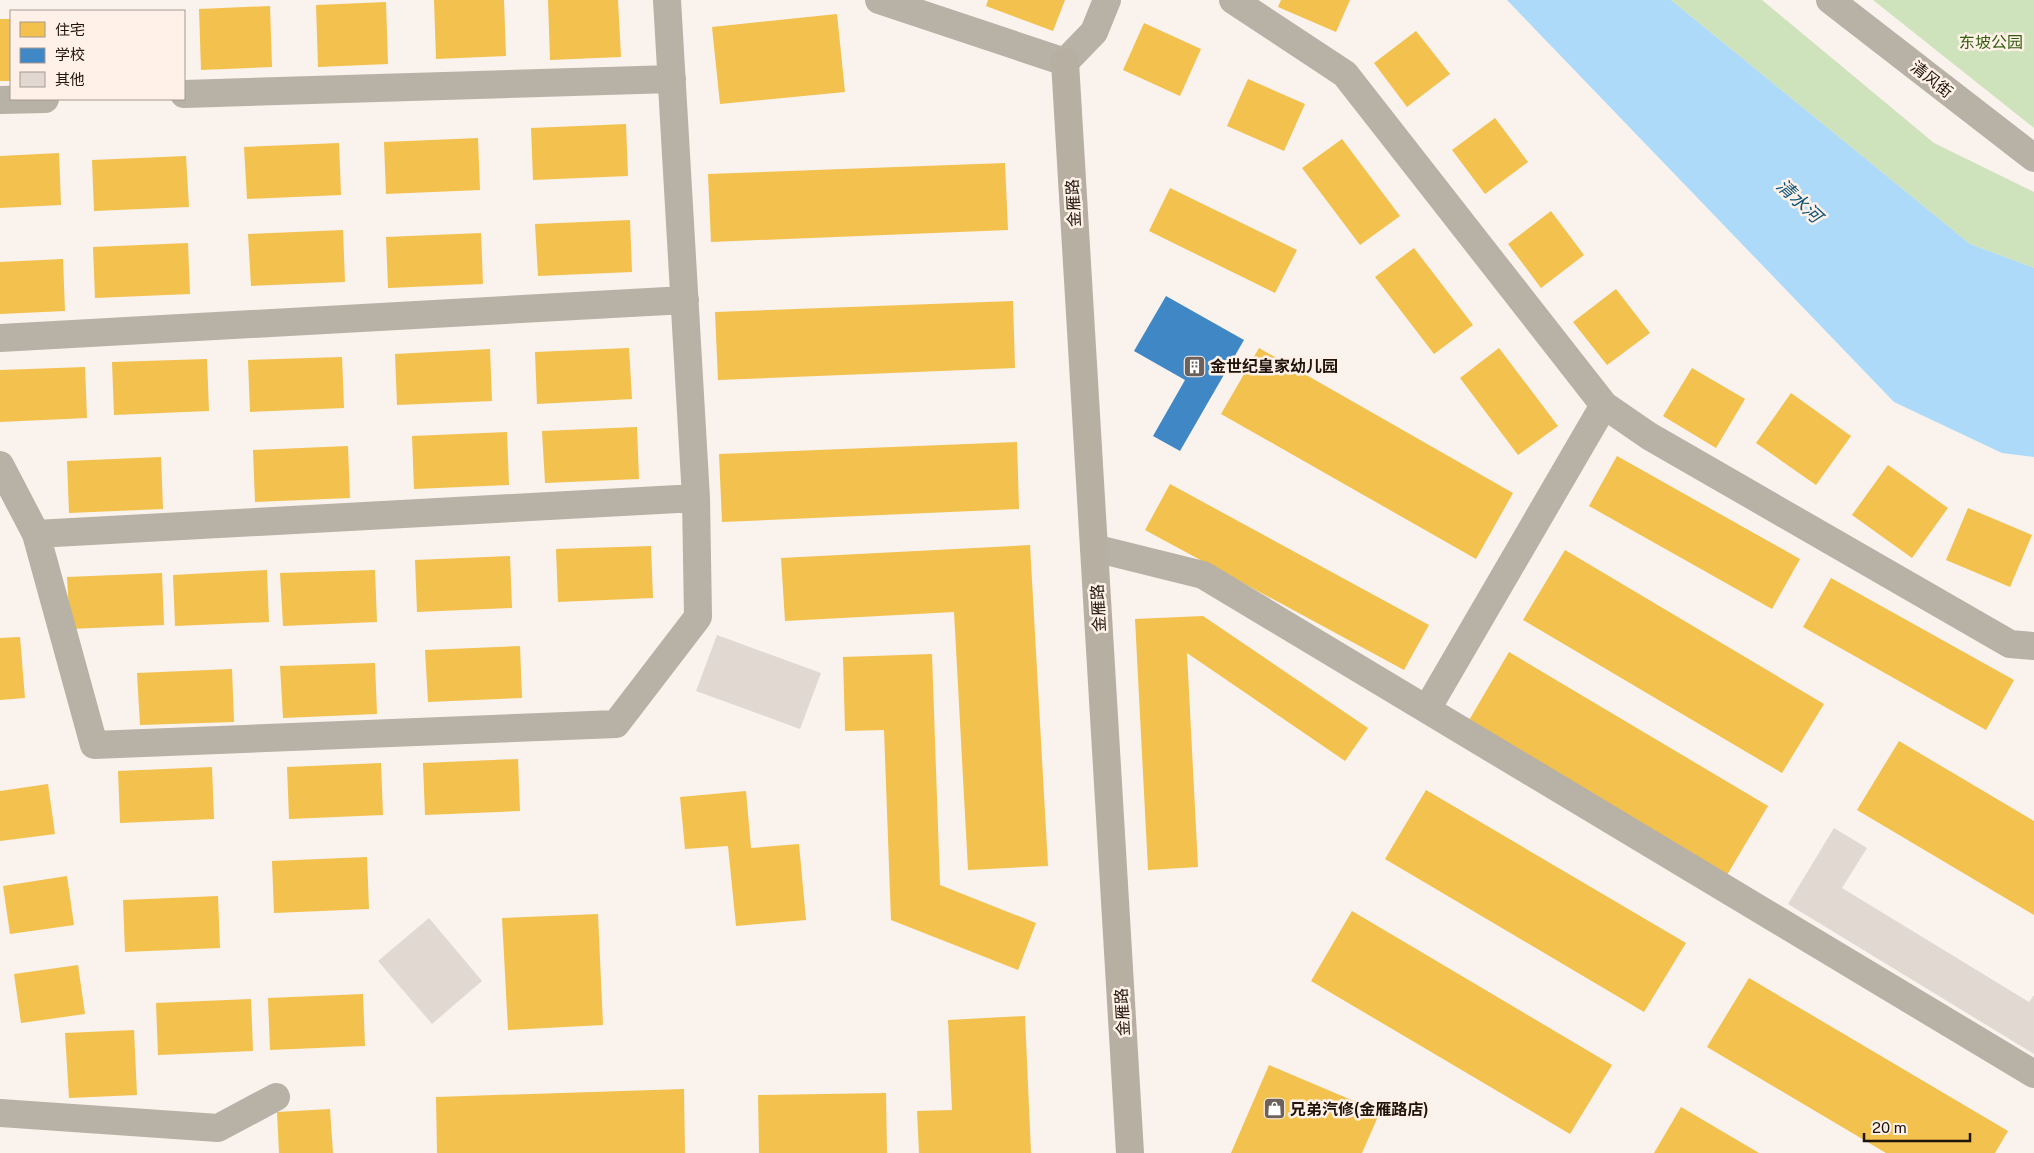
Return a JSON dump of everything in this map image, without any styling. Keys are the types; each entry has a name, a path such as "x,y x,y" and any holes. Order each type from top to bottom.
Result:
{"street":[{"path":"0,465 36,534 94,745 616,724 698,618 696,498 668,0"},
{"path":"879,0 1065,62 1094,32 1107,0"},
{"path":"1233,0 1345,74 1604,405 1649,436 2010,644 2034,646"},
{"name":"清风街","path":"1830,0 2034,158"},
{"name":"金雁路","path":"1065,62 1130,1153"},
{"path":"185,94 672,78"},
{"path":"0,338 685,300"},
{"path":"1426,709 1604,405"},
{"path":"36,534 696,498"},
{"path":"1094,548 1203,575 2034,1074"},
{"path":"0,1113 218,1128 276,1097"}],"green space":[{"path":"1671,0 1762,0 1934,143 2034,192 2034,268 1970,244"},
{"name":"东坡公园","path":"1873,0 2034,0 2034,128"}],"water":[{"name":"清水河","path":"1507,0 1671,0 1970,244 2034,268 2034,457 2002,453 1894,402"}],"building: 住宅":[{"path":"434,0 504,0 506,56 436,59"},
{"path":"548,0 618,0 621,57 550,60"},
{"path":"988,0 1065,0 1053,31 986,6"},
{"path":"1281,0 1350,0 1336,32 1278,7"},
{"path":"386,2 388,64 318,67 316,5"},
{"path":"270,6 272,67 201,70 199,9"},
{"path":"837,14 845,92 720,104 712,27"},
{"path":"0,19 10,19 10,81 0,81"},
{"path":"1144,23 1201,49 1180,96 1123,70"},
{"path":"1416,31 1450,74 1407,107 1374,63"},
{"path":"1248,79 1305,104 1284,151 1227,126"},
{"path":"1495,118 1528,162 1485,194 1452,150"},
{"path":"626,124 628,176 533,180 531,128"},
{"path":"478,138 480,190 386,194 384,142"},
{"path":"1342,139 1400,216 1360,245 1302,168"},
{"path":"339,143 341,195 247,199 244,147"},
{"path":"59,153 61,205 0,208 0,156"},
{"path":"186,156 189,207 94,211 92,160"},
{"path":"1005,163 1008,230 711,242 708,174"},
{"path":"1170,188 1297,250 1275,293 1149,231"},
{"path":"1551,211 1584,255 1541,288 1508,244"},
{"path":"630,220 632,272 538,276 535,224"},
{"path":"343,230 345,282 251,286 248,234"},
{"path":"481,233 483,284 388,288 386,237"},
{"path":"188,243 190,294 95,298 93,247"},
{"path":"1414,248 1473,325 1434,354 1375,277"},
{"path":"63,259 65,311 0,314 0,262"},
{"path":"1616,289 1650,333 1607,365 1573,322"},
{"path":"1013,301 1015,368 718,380 715,312"},
{"path":"629,348 632,399 537,404 535,352"},
{"path":"1259,348 1513,493 1476,559 1221,414"},
{"path":"1499,348 1558,426 1518,455 1460,378"},
{"path":"490,349 492,401 397,405 395,354"},
{"path":"342,357 344,408 250,412 248,360"},
{"path":"207,359 209,411 114,415 112,362"},
{"path":"85,367 87,418 0,422 0,370"},
{"path":"1692,368 1745,399 1716,448 1663,416"},
{"path":"1791,393 1851,436 1816,485 1756,443"},
{"path":"637,427 639,479 545,483 542,431"},
{"path":"507,432 509,485 414,489 412,436"},
{"path":"1017,442 1019,509 722,522 719,454"},
{"path":"348,446 350,498 255,502 253,450"},
{"path":"1617,456 1800,559 1772,609 1589,506"},
{"path":"161,457 163,509 69,513 67,461"},
{"path":"1888,465 1948,508 1912,558 1852,515"},
{"path":"1170,484 1429,625 1404,670 1145,530"},
{"path":"1968,508 2032,535 2010,587 1946,560"},
{"path":"1030,545 1048,866 968,870 954,612 785,621 781,558"},
{"path":"651,546 653,598 558,602 556,549"},
{"path":"1565,550 1824,704 1782,773 1523,620"},
{"path":"510,556 512,608 417,612 415,560"},
{"path":"267,570 269,622 175,626 173,575"},
{"path":"375,570 377,622 283,626 280,573"},
{"path":"162,573 164,625 70,629 67,577"},
{"path":"1831,578 2014,680 1986,730 1803,627"},
{"path":"1203,616 1368,728 1345,761 1187,653 1198,867 1148,870 1135,619"},
{"path":"20,637 25,698 0,700 0,638"},
{"path":"520,646 522,698 428,702 425,650"},
{"path":"1509,652 1768,806 1727,875 1468,722"},
{"path":"932,654 940,885 1036,923 1018,970 891,920 884,730 845,731 843,657"},
{"path":"375,663 377,714 283,718 280,666"},
{"path":"232,669 234,722 140,725 137,673"},
{"path":"1899,741 2034,821 2034,915 1857,810"},
{"path":"518,759 520,811 425,815 423,763"},
{"path":"381,763 383,815 289,819 287,767"},
{"path":"212,767 214,819 120,823 118,771"},
{"path":"48,784 55,834 0,841 0,791"},
{"path":"1426,790 1686,943 1644,1012 1385,859"},
{"path":"746,791 751,848 799,844 806,920 736,926 728,846 685,849 680,797"},
{"path":"367,857 369,909 274,913 272,861"},
{"path":"67,876 74,925 10,934 3,886"},
{"path":"218,896 220,948 125,952 123,900"},
{"path":"1352,911 1612,1065 1570,1134 1311,981"},
{"path":"598,914 603,1025 508,1030 502,918"},
{"path":"78,965 85,1014 21,1023 14,974"},
{"path":"1749,978 2008,1131 1995,1153 1886,1153 1707,1047"},
{"path":"363,994 365,1046 270,1050 268,998"},
{"path":"251,999 253,1051 158,1055 156,1003"},
{"path":"1025,1016 1031,1153 919,1153 917,1111 952,1110 948,1020"},
{"path":"134,1030 137,1095 69,1098 65,1033"},
{"path":"1269,1065 1380,1112 1362,1153 1231,1153"},
{"path":"684,1089 685,1153 437,1153 436,1097"},
{"path":"886,1093 887,1153 759,1153 758,1095"},
{"path":"1681,1107 1759,1153 1654,1153"},
{"path":"330,1109 333,1153 279,1153 277,1112"}],"building: 学校":[{"name":"金世纪皇家幼儿园","path":"1166,296 1244,340 1180,451 1153,436 1185,380 1134,351"}],"building: 其他":[{"path":"717,635 821,673 800,729 696,691"},
{"path":"1834,828 1867,848 1842,888 2029,1002 2034,995 2034,1054 1788,904"},
{"path":"429,918 482,981 432,1024 378,961"}],"place":[{"name":"金世纪皇家幼儿园","path":"1194,366"},
{"name":"兄弟汽修(金雁路店)","path":"1274,1109"}]}
